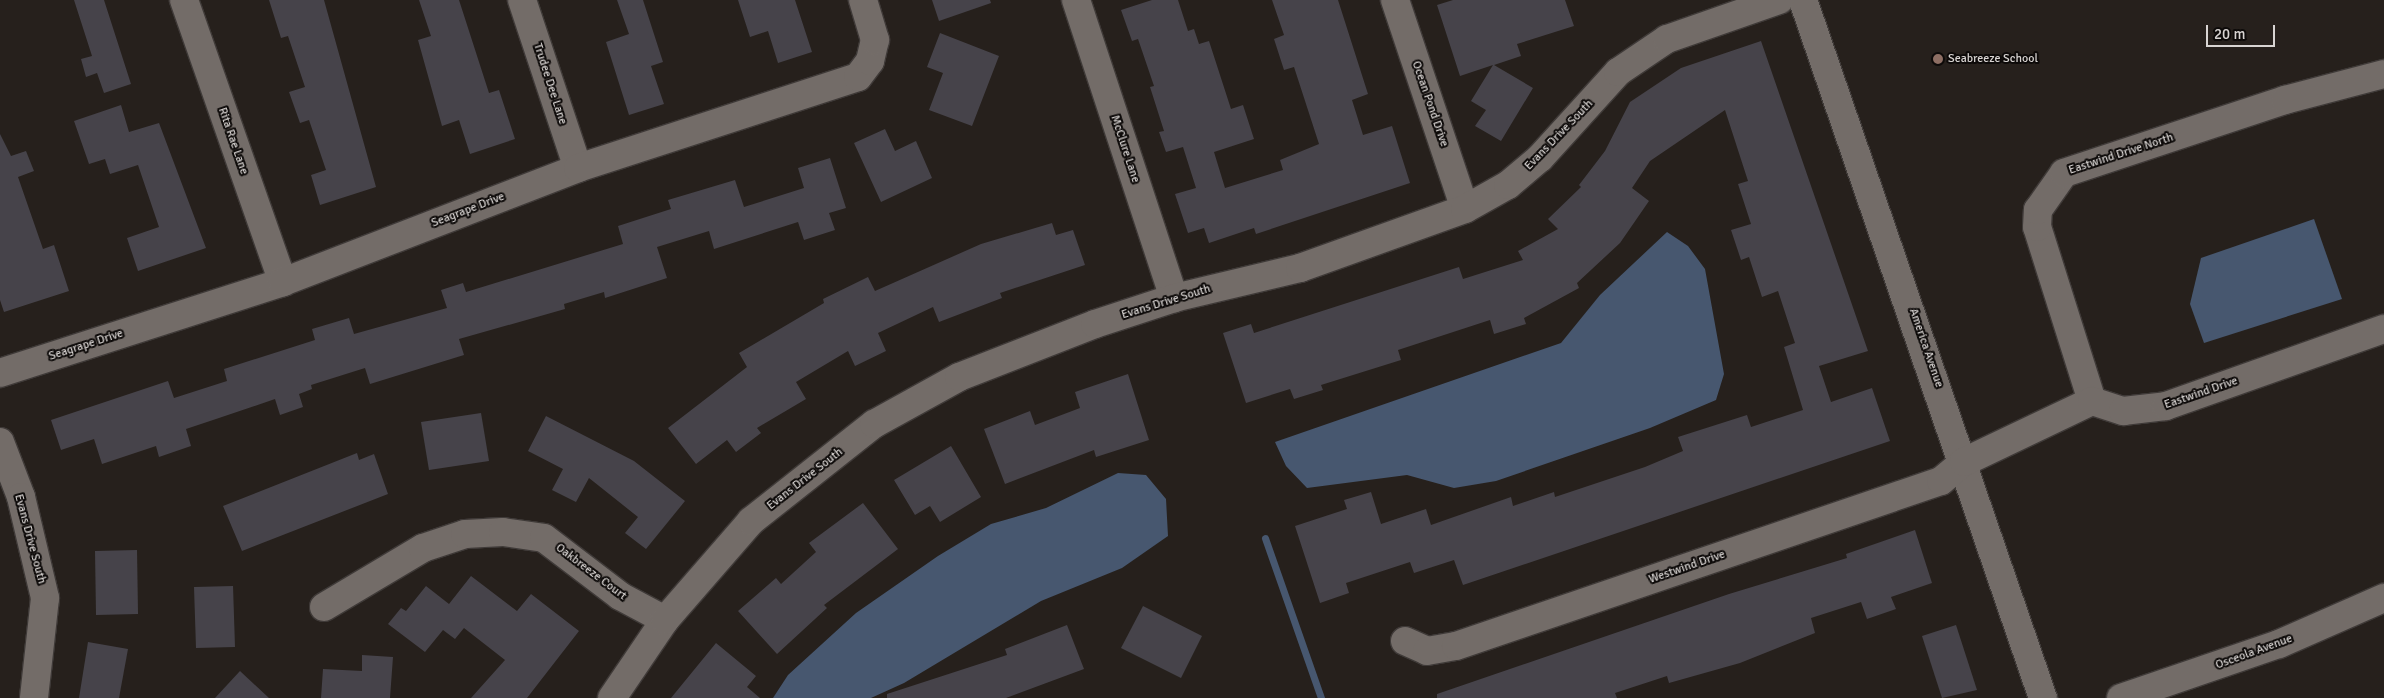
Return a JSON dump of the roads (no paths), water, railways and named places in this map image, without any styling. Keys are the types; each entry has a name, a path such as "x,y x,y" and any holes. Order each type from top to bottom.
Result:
{"street":[{"name":"Rita Rae Lane","path":"184,0 283,282"},
{"name":"Trudee Dee Lane","path":"522,0 578,168"},
{"name":"Seagrape Drive","path":"0,373 283,282 578,168 858,77 870,61 875,40 863,0"},
{"name":"McClure Lane","path":"1076,0 1174,298"},
{"name":"Ocean Pond Drive","path":"1395,0 1465,209"},
{"name":"Evans Drive South","path":"612,698 665,620 751,521 874,424 959,377 1174,298 1300,268 1465,209 1508,185 1540,158 1618,72 1667,39 1780,0"},
{"name":"America Avenue","path":"1803,0 1964,462 2043,698"},
{"name":"Eastwind Drive North","path":"2092,402 2037,227 2038,210 2064,173 2347,80 2384,74"},
{"name":"Eastwind Drive","path":"2092,402 2123,410 2166,406 2384,328"},
{"path":"1964,462 2092,402"},
{"name":"Evans Drive South","path":"0,442 20,497 45,598 34,698"},
{"name":"Westwind Drive","path":"1405,641 1427,651 1456,646 1941,481 1964,462"},
{"name":"Oakbreeze Court","path":"324,607 424,548 465,534 503,532 544,538 620,596 665,620"},
{"name":"Osceola Avenue","path":"2120,698 2279,644 2384,598"}],"water":[{"path":"2314,219 2342,299 2204,343 2190,304 2201,258"},
{"path":"1667,232 1688,246 1705,269 1724,374 1716,400 1650,428 1496,481 1454,488 1407,475 1307,488 1286,466 1275,442 1561,343 1600,295"},
{"path":"1118,473 1146,475 1166,499 1168,536 1122,568 1041,601 904,683 871,698 773,698 788,675 856,613 938,556 991,524 1046,508"}],"waterway":[{"path":"1265,538 1321,698"}],"place":[{"name":"Seabreeze School","path":"1938,59"}]}
